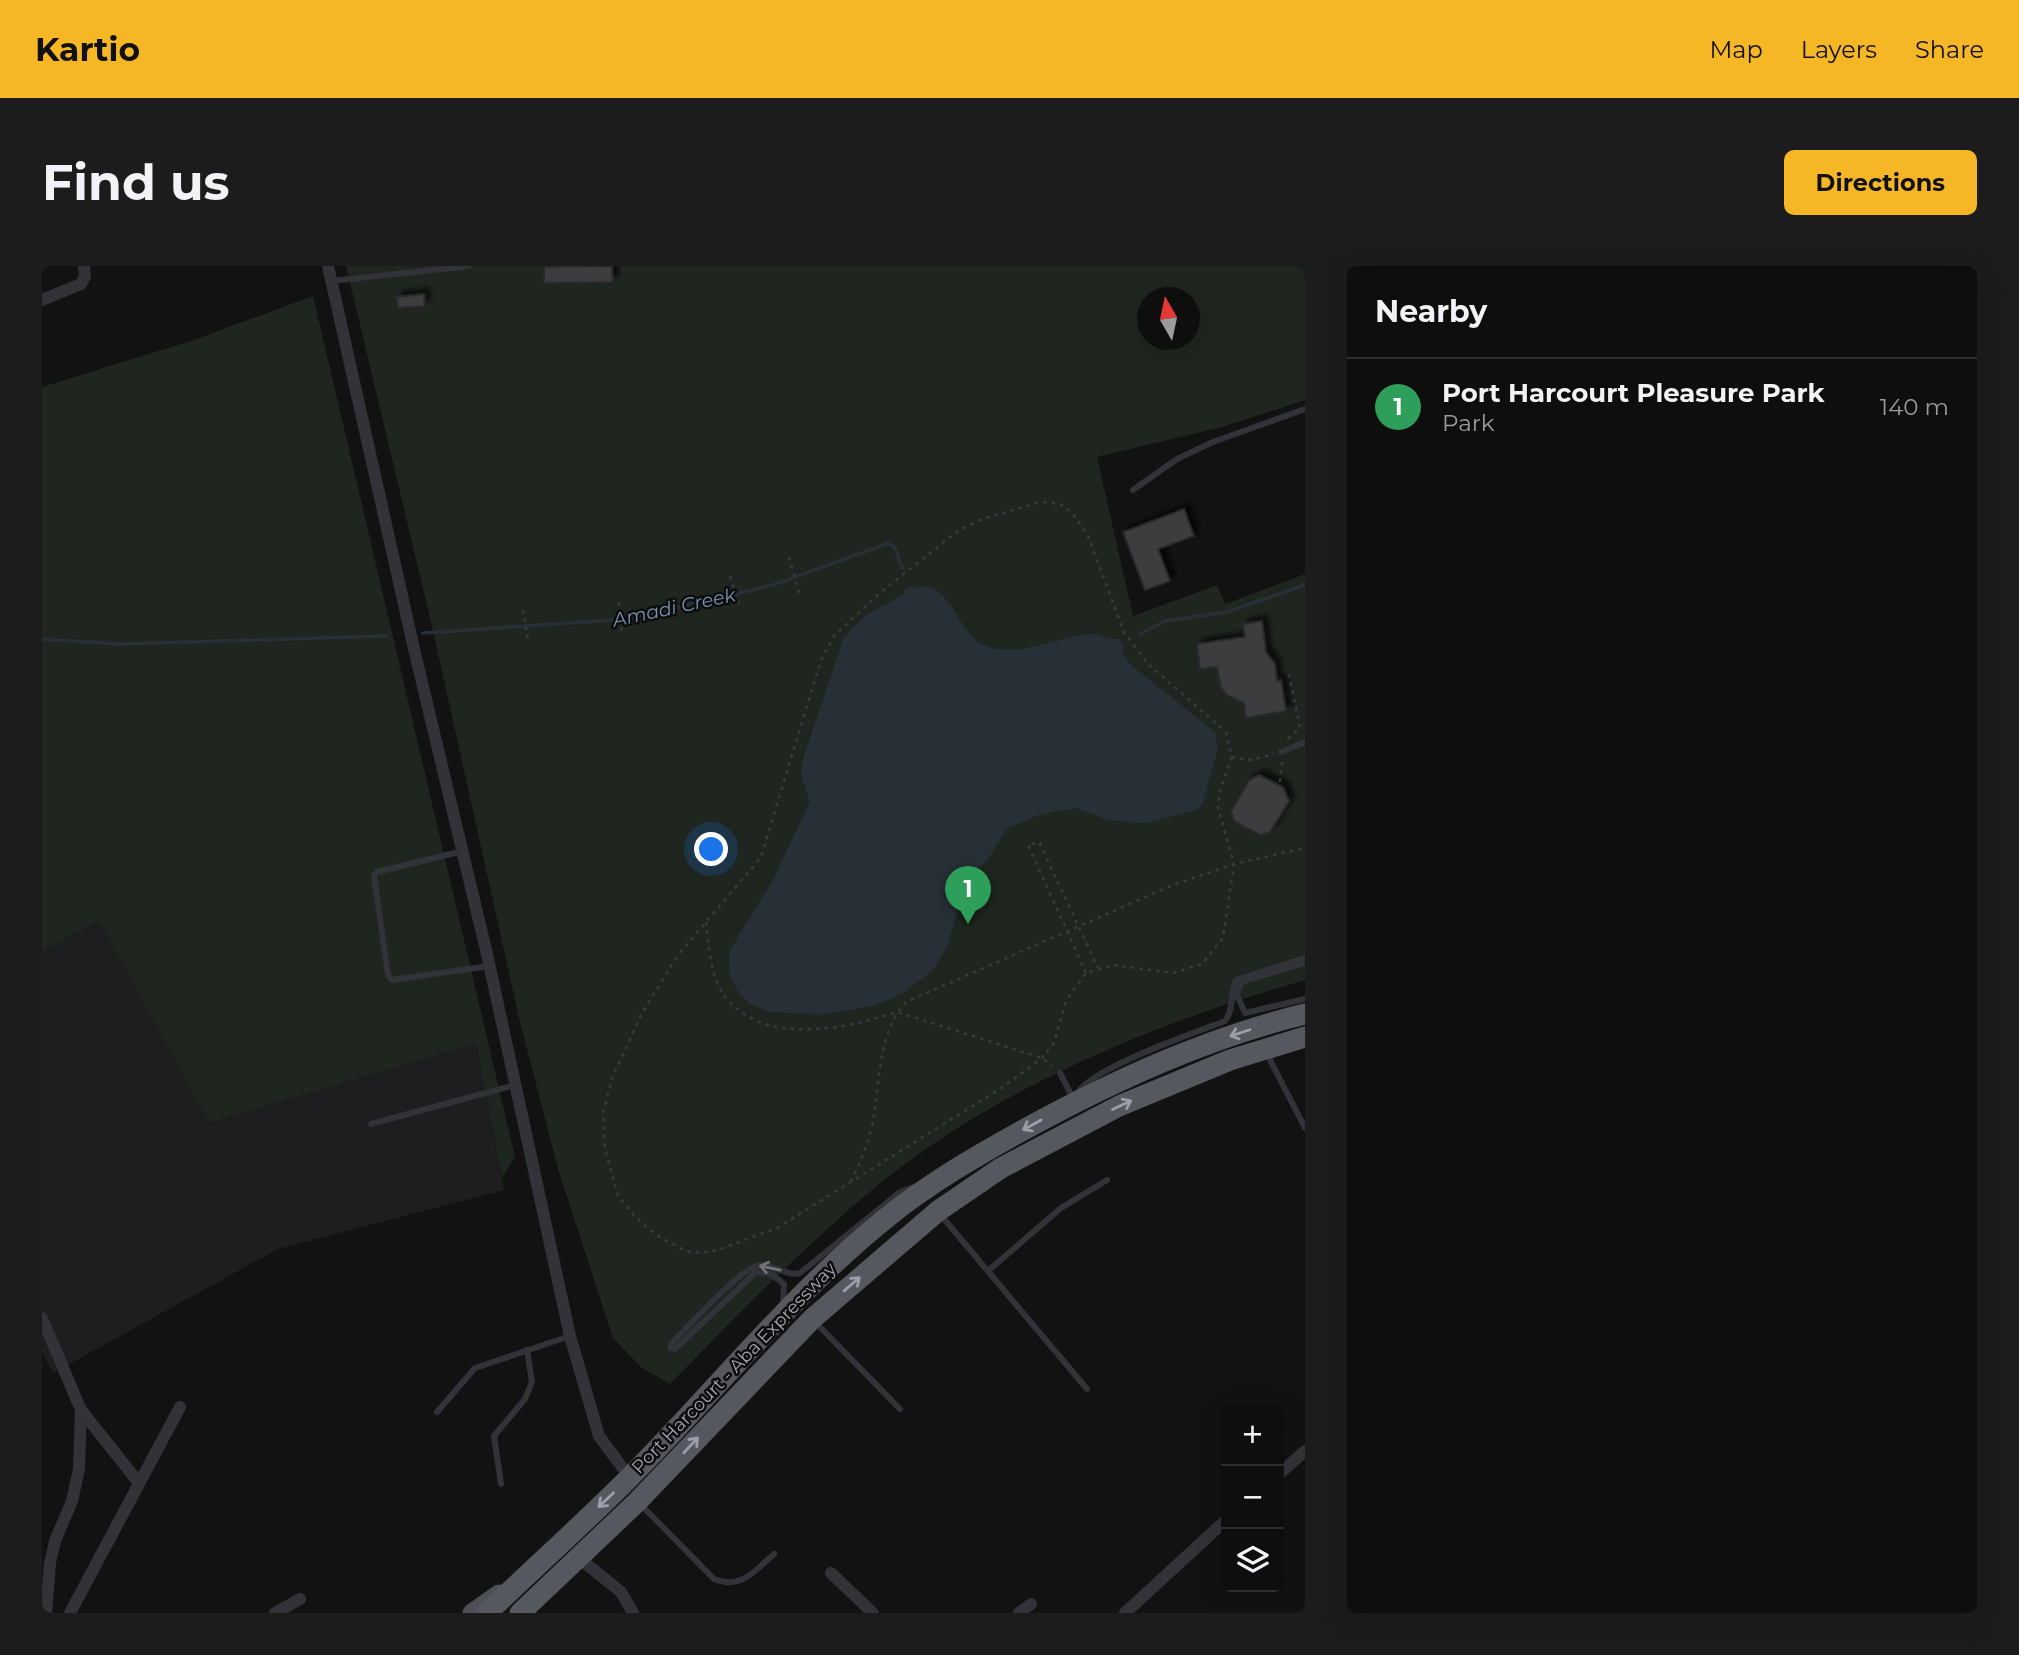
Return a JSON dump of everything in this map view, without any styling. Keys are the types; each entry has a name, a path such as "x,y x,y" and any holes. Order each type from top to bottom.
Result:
{"highway":[{"name":"Port Harcourt - Aba Expressway","path":"487,1613 630,1478 778,1318 841,1256 929,1185 1075,1102 1160,1062 1305,1014"},
{"name":"Port Harcourt - Aba Expressway","path":"520,1613 637,1502 812,1319 938,1212 1001,1168 1119,1106 1264,1048 1305,1037"}],"main road":[{"path":"534,1613 573,1564"},
{"path":"472,1613 529,1573"}],"street":[{"path":"42,300 81,284 85,276 84,266"},
{"path":"328,266 516,1085 570,1336 591,1416 599,1436 630,1478"},
{"path":"42,1318 81,1410 139,1483"},
{"path":"71,1613 180,1407"},
{"path":"46,1613 50,1563 55,1541 72,1501 79,1469 81,1410"},
{"path":"1284,1470 1305,1451"},
{"path":"1125,1613 1221,1525"},
{"path":"573,1564 621,1592 633,1613"},
{"path":"831,1573 873,1613"},
{"path":"275,1613 300,1599"},
{"path":"1019,1613 1031,1604"}],"lane":[{"path":"331,281 419,269 468,266"},
{"path":"1133,490 1189,453 1305,409"},
{"path":"1280,752 1305,742"},
{"path":"463,851 377,872 374,876 388,975 392,980 489,966"},
{"path":"1305,961 1246,980 1240,984 1237,995 1245,1013 1305,999"},
{"path":"1075,1102 1078,1090 1088,1080 1225,1021 1231,1010 1232,990 1236,980 1305,961"},
{"path":"1264,1048 1305,1128"},
{"path":"1060,1073 1075,1102"},
{"path":"371,1124 516,1085"},
{"path":"988,1271 1061,1208 1107,1180"},
{"path":"778,1318 785,1299 784,1284 771,1273 756,1272 675,1349 671,1348 671,1344 746,1271 764,1265 792,1275 800,1273 900,1192 929,1185"},
{"path":"938,1212 1087,1389"},
{"path":"812,1319 900,1409"},
{"path":"437,1412 475,1368 570,1336"},
{"path":"501,1485 494,1436 525,1399 532,1382 527,1350"},
{"path":"637,1502 714,1579 726,1584 737,1584 774,1554"}],"path":[{"path":"1041,502 1060,504 1072,512 1088,536 1124,632 1148,664 1226,732 1232,757 1220,790 1218,808 1233,851 1234,864 1223,938 1202,964 1172,974 1127,966 1098,968 1086,973 1066,1002 1054,1043 1042,1058 1000,1089 907,1144 851,1183 777,1228 701,1253 686,1251 656,1235 636,1218 618,1196 605,1149 603,1113 613,1076 642,1013 678,955 761,857 821,660 834,636 881,592 959,530 982,519 1041,502"},
{"path":"789,557 800,596"},
{"path":"730,576 740,608"},
{"path":"619,602 622,635"},
{"path":"523,610 528,640"},
{"path":"1280,782 1279,744 1300,728 1288,669"},
{"path":"1232,757 1251,760 1280,752"},
{"path":"1086,973 1028,845 1039,842 1098,968"},
{"path":"851,1183 873,1120 876,1079 897,1012 906,1002 1173,886 1234,864 1305,848"},
{"path":"705,920 713,968 722,994 738,1010 758,1021 781,1027 813,1029 875,1019 897,1012 1042,1058 1060,1073"}],"shaded area":[{"path":"346,266 1305,266 1305,400 1222,427 1097,457 1133,616 1217,585 1225,604 1305,574 1305,980 1248,997 1134,1039 1078,1063 971,1120 921,1153 846,1212 769,1284 670,1384 642,1368 613,1338 558,1169 519,1018 431,622"},
{"path":"313,296 515,1157 502,1178 476,1044 209,1123 99,921 42,952 42,387 194,340"},
{"path":"913,585 915,588 927,587 944,597 971,636 992,648 1005,650 1034,647 1091,634 1119,639 1124,647 1122,652 1132,666 1215,732 1218,748 1203,802 1197,810 1146,823 1109,820 1075,808 1038,815 1007,829 986,862 967,876 947,947 933,970 902,994 872,1006 824,1014 770,1012 750,1004 738,992 729,972 730,950 774,878 810,802 801,776 802,762 844,637 866,615 906,593 904,590"},
{"path":"99,921 209,1123 476,1044 504,1190 278,1249 53,1373 42,1353 42,952"}],"building":[{"path":"612,266 613,282 544,283 544,267"},
{"path":"424,294 425,306 398,308 397,297"},
{"path":"1184,509 1194,536 1158,549 1170,581 1145,590 1123,532"},
{"path":"1262,621 1266,652 1275,664 1277,681 1281,680 1286,711 1246,718 1244,703 1227,695 1221,688 1217,667 1200,669 1197,644 1245,637 1243,624"},
{"path":"1259,775 1283,787 1289,801 1270,832 1260,835 1234,821 1231,812 1249,780"}],"waterway":[{"name":"Amadi Creek","path":"423,633 628,619 773,585 889,543 895,548 902,568"},
{"name":"Amadi Creek","path":"1140,634 1165,621 1227,612 1305,585"},
{"name":"Amadi Creek","path":"42,639 120,644 387,636"}],"place":[{"name":"Port Harcourt Pleasure Park","path":"968,924"}]}
